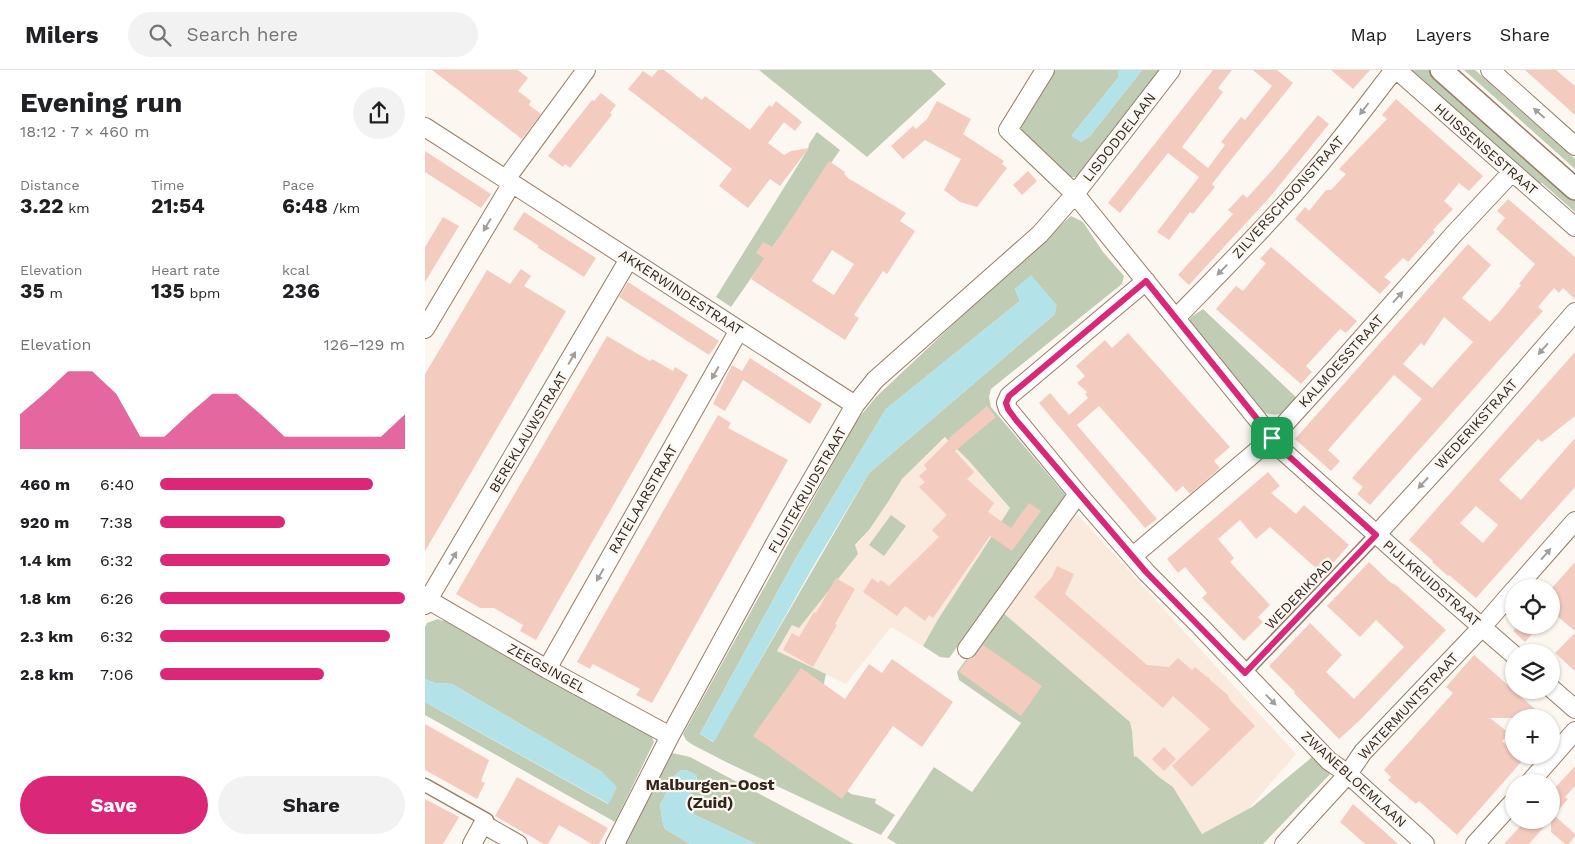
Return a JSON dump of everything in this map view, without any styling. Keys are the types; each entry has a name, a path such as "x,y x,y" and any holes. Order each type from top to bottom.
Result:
{"street":[{"path":"425,329 509,181 586,70"},
{"name":"LISDODDELAAN","path":"1045,70 1008,130 1075,194 1171,70"},
{"name":"HUISSENSESTRAAT","path":"1395,70 1575,227"},
{"name":"ZILVERSCHOONSTRAAT","path":"1176,318 1310,177 1395,70"},
{"name":"HUISSENSESTRAAT","path":"1441,70 1575,189"},
{"path":"1490,70 1575,146"},
{"name":"AKKERWINDESTRAAT","path":"425,127 855,405"},
{"name":"KALMOESSTRAAT","path":"1133,556 1272,438 1454,234 1512,172"},
{"name":"PIJLKRUIDSTRAAT","path":"1075,194 1283,451 1505,647"},
{"name":"FLUITEKRUIDSTRAAT","path":"615,844 670,736 777,540 855,405 875,380 1040,234 1075,194"},
{"name":"BEREKLAUWSTRAAT","path":"426,601 563,374 629,259"},
{"name":"ZWANEBLOEMLAAN","path":"1146,281 1009,396 1006,403 1008,409 1146,572 1329,761 1348,774 1425,844"},
{"name":"WEDERIKSTRAAT","path":"1376,535 1477,425 1575,312"},
{"name":"RATELAARSTRAAT","path":"547,669 739,330"},
{"path":"967,650 1078,494"},
{"path":"1524,579 1575,521"},
{"name":"WEDERIKPAD","path":"1245,673 1376,535"},
{"name":"WATERMUNTSTRAAT","path":"1284,844 1348,774 1363,752 1505,600"},
{"name":"ZEEGSINGEL","path":"426,601 670,736"},
{"path":"1560,696 1575,709"},
{"path":"1537,774 1575,731"},
{"path":"425,785 487,820"},
{"path":"1475,844 1505,811"},
{"path":"472,844 483,824 518,844"}],"shaded area":[{"path":"946,437 1010,508 923,646 891,627 846,684 777,651 792,625 869,530 902,479"},
{"path":"1077,514 1296,754 1238,821 1202,834 1173,787 1136,756 1134,758 1132,731 1001,611"}],"green space":[{"path":"759,70 931,70 946,84 867,157"},
{"path":"1050,70 1118,70 1118,78 1072,135 1081,142 1090,136 1142,70 1164,70 1079,177 1063,177 1025,137 1020,125"},
{"path":"1407,70 1429,70 1575,198 1575,212 1542,183 1535,183"},
{"path":"1464,70 1475,70 1575,159 1575,169"},
{"path":"817,132 840,150 731,307 716,297"},
{"path":"1071,216 1083,222 1103,252 1124,276 1122,284 991,389 989,397 991,407 1069,499 949,658 940,657 923,646 1010,508 970,462 945,437 902,479 869,530 855,545 858,554 799,628 792,625 777,651 826,674 824,683 838,783 851,794 876,799 875,803 895,815 881,835 728,763 693,745 686,740 683,734 857,420 876,397","holes":["1031,276 1055,314 869,473 713,742 700,734 797,556 886,409 1020,301 1015,289"]},
{"path":"1203,309 1297,398 1284,413 1265,413 1189,321 1191,317"},
{"path":"891,515 906,526 884,556 869,545"},
{"path":"1001,611 1130,722 1134,757 1136,756 1173,787 1202,834 1252,807 1317,753 1335,769 1263,844 897,844 887,838 934,767 972,792 1021,723 959,680 957,672"},
{"path":"445,617 651,732 649,735 654,742 615,822 425,715 425,702 608,804 602,772 452,684 435,683 425,679 425,627 427,623 438,619 443,621"},
{"path":"672,753 690,757 854,844 756,844 695,815 689,801 697,778 681,770 672,778 660,805 665,829 690,844 625,844"}],"water":[{"path":"1118,70 1142,70 1090,136 1081,142 1071,136 1118,78"},
{"path":"1031,275 1057,305 1055,314 869,473 814,565 714,742 700,734 797,556 886,409 1020,301 1015,289"},
{"path":"425,679 435,683 452,684 602,772 617,787 609,804 425,702"},
{"path":"681,770 687,770 697,775 689,800 691,810 695,815 756,844 690,844 665,829 660,805 672,778"}],"building":[{"path":"432,70 518,70 528,78 518,91 531,101 529,105 541,114 522,139"},
{"path":"658,70 664,70 702,100 705,96 750,130 769,105 772,107 776,101 802,122 795,131 784,122 768,143 784,155 791,151 809,148 780,186 770,179 748,208 719,186 732,169 628,89 643,71 652,77"},
{"path":"1213,70 1232,70 1218,88 1223,92 1182,147 1208,168 1225,145 1221,142 1241,117 1245,120 1272,86 1253,70 1277,70 1293,83 1212,184 1215,187 1193,214 1190,212 1169,240 1157,232 1199,177 1168,153 1120,213 1108,203"},
{"path":"1331,70 1370,70 1353,89"},
{"path":"1525,70 1556,70 1575,86 1575,115"},
{"path":"601,93 616,105 610,113 612,115 570,168 565,164 563,167 548,156 592,100 594,101"},
{"path":"1396,99 1483,176 1469,191 1459,183 1444,201 1453,209 1433,230 1435,232 1408,262 1403,258 1384,277 1391,282 1380,294 1295,219 1305,207 1309,211 1326,190 1331,190 1346,174 1339,169 1387,119 1382,115"},
{"path":"937,101 971,119 963,134 1004,161 1002,164 1007,168 977,207 960,202 944,190 961,159 925,140 903,159 891,146 913,126 916,129 927,119"},
{"path":"1318,115 1329,124 1270,197 1189,285 1178,275 1233,214 1228,210 1243,194 1247,198"},
{"path":"425,151 491,194 481,208 425,172"},
{"path":"829,161 845,172 844,174 848,178 906,213 900,221 915,231 887,274 883,271 854,315 859,318 845,340 751,279 764,258 756,253 763,242 773,247","holes":["832,250 854,264 834,295 812,281"]},
{"path":"1028,171 1037,181 1022,195 1013,185"},
{"path":"1508,199 1575,257 1575,299 1563,288 1559,293 1554,288 1538,307 1543,311 1370,505 1357,494 1363,487 1352,478 1422,399 1394,375 1328,450 1340,461 1331,471 1295,439 1468,244 1491,265 1462,298 1490,322 1500,311 1535,264 1496,229 1505,218 1497,211","holes":["1444,317 1473,342 1432,388 1403,364 1421,343 1424,346"]},
{"path":"524,212 596,258 584,277 513,229"},
{"path":"443,217 459,226 425,282 425,247"},
{"path":"1271,247 1357,321 1346,333 1340,329 1306,366 1312,372 1301,384 1216,309 1236,286 1243,291 1266,263 1260,259"},
{"path":"521,269 531,276 524,286 566,311 425,551 425,374 487,270 510,284"},
{"path":"628,282 719,341 709,355 619,297"},
{"path":"1128,333 1230,447 1214,461 1220,468 1190,494 1183,486 1176,492 1099,406 1077,425 1157,519 1145,528 1039,403 1050,393 1069,415 1088,398 1085,394 1087,392 1077,383 1085,376 1076,366 1105,340 1112,348"},
{"path":"607,336 650,361 652,359 673,371 675,367 688,375 536,640 520,631 523,625 494,608 480,608 456,594"},
{"path":"1575,352 1575,416 1542,442 1538,439 1499,480 1521,500 1575,438 1575,487 1476,598 1448,576 1409,540","holes":["1476,506 1498,525 1483,543 1460,523"]},
{"path":"750,358 822,404 810,424 743,380 725,411 713,404 732,365 742,371"},
{"path":"987,406 996,417 955,451 974,472 967,479 994,503 988,512 1011,528 1029,503 1041,511 1012,551 990,536 933,618 929,615 925,621 905,606 897,616 863,592 872,578 878,583 881,580 889,586 939,537 932,530 947,515 919,487 925,482 919,476 927,469 924,465 949,438"},
{"path":"718,415 731,423 728,428 788,460 652,703 636,695 640,689 593,664 590,669 577,662"},
{"path":"1268,472 1280,486 1271,493 1296,514 1304,505 1349,545 1333,563 1328,557 1317,569 1270,527 1256,539 1240,520 1218,539 1234,558 1230,562 1270,605 1258,617 1263,622 1244,641 1202,598 1207,593 1185,567 1178,573 1167,559"},
{"path":"1369,562 1446,630 1360,720 1339,739 1269,666 1310,623 1342,655 1326,672 1354,699 1404,647 1376,620 1360,637 1327,606"},
{"path":"1575,562 1575,631 1560,618 1560,579"},
{"path":"1057,566 1074,574 1065,594 1147,665 1169,667 1178,658 1192,670 1195,667 1228,695 1229,699 1255,726 1192,787 1172,766 1210,729 1173,696 1163,708 1034,597 1052,577"},
{"path":"836,578 855,589 813,667 783,650 792,633 799,637 814,612 816,613"},
{"path":"1575,633 1575,671 1560,658 1560,648"},
{"path":"1516,634 1532,634 1525,642"},
{"path":"983,645 1042,686 1021,716 959,672 968,659 975,656"},
{"path":"1474,655 1505,683 1505,699 1524,699 1535,709 1505,709 1505,718 1490,718 1505,730 1505,738 1502,741 1505,744 1505,764 1519,764 1511,774 1505,774 1505,780 1457,835 1419,801 1416,804 1388,780 1391,777 1384,770 1453,693 1446,687"},
{"path":"892,659 953,702 922,747 893,726 842,799 753,736 801,668 845,699 869,664 882,673"},
{"path":"425,724 489,760 481,781 485,783 477,799 425,770"},
{"path":"1164,747 1176,759 1164,771 1152,759"},
{"path":"1575,766 1575,786 1565,797 1568,799 1560,808 1560,782"},
{"path":"517,777 608,828 599,844 592,844 559,825 548,844 544,844 495,816"},
{"path":"425,799 459,817 443,844 425,844"},
{"path":"1353,804 1398,844 1365,844 1340,822"},
{"path":"1560,820 1575,836 1569,844 1565,844 1551,832 1551,829 1560,829"},
{"path":"1518,829 1542,829 1529,844 1504,844"}],"district":[{"name":"Malburgen-Oost (Zuid)","path":"710,793"}],"route":[{"path":"1146,281 1272,438 1283,451 1376,535 1245,673 1146,572 1016,420 1006,403 1009,396 1146,281"}]}
